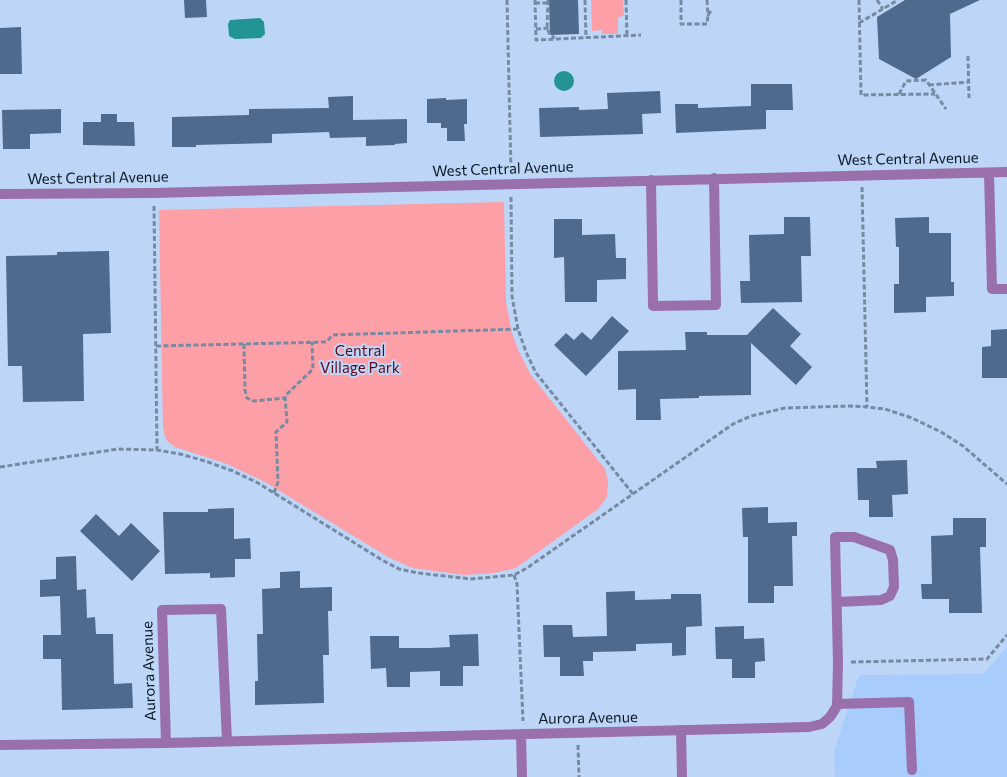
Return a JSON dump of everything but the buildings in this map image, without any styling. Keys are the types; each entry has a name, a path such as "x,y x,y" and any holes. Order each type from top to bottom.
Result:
{"street":[{"path":"989,172 992,290 1007,289"},
{"name":"West Central Avenue","path":"0,194 153,193 1007,172"},
{"path":"651,180 654,306 716,305 714,178"},
{"path":"837,602 881,600 890,596 894,587 893,560 890,550 854,537 835,537 837,704 909,702 912,770"},
{"name":"Aurora Avenue","path":"166,743 162,610 221,609 228,741"},
{"name":"Aurora Avenue","path":"0,745 166,743 809,727 822,724 830,717 837,704"},
{"path":"680,730 682,777"},
{"path":"522,734 522,777"}],"path":[{"path":"507,0 512,296 518,329 536,373 633,494"},
{"path":"585,0 586,38"},
{"path":"626,0 627,36"},
{"path":"681,0 681,24 707,24 707,0"},
{"path":"858,0 861,94 935,94"},
{"path":"877,0 883,9"},
{"path":"859,24 898,0"},
{"path":"556,39 550,35 548,2 535,2 536,40 641,35"},
{"path":"708,15 711,11"},
{"path":"536,28 549,28"},
{"path":"968,56 969,98"},
{"path":"899,94 906,81 926,80 946,109"},
{"path":"929,85 969,82"},
{"path":"861,175 867,407"},
{"path":"153,193 158,450"},
{"path":"156,346 326,342 333,335 518,329"},
{"path":"274,493 278,482 276,432 287,422 285,396 313,369 312,342"},
{"path":"244,344 245,390 247,398 253,401 285,398"},
{"path":"0,467 111,450 158,450 205,461 258,483 399,569 471,579 514,575 527,568 719,433 750,416 785,408 850,406 886,409 912,418 941,432 974,454 1007,484"},
{"path":"514,575 517,584 522,734"},
{"path":"838,663 987,659 1007,635"},
{"path":"578,733 579,777"}],"shaded area":[{"path":"260,18 264,22 265,34 261,38 235,39 229,36 228,24 230,20"},
{"path":"564,71 571,74 574,81 571,88 564,91 557,88 554,81 557,74"},
{"path":"1007,647 1007,777 835,777 834,751 859,675 983,674"}],"green space":[{"path":"591,0 623,0 624,15 618,18 618,34 602,34 602,30 592,31"},
{"name":"Central Village Park","path":"504,202 506,302 512,333 519,352 531,375 605,469 608,481 607,497 598,509 516,568 494,573 464,575 412,568 388,557 265,482 227,464 175,447 166,440 163,428 159,210"}]}
